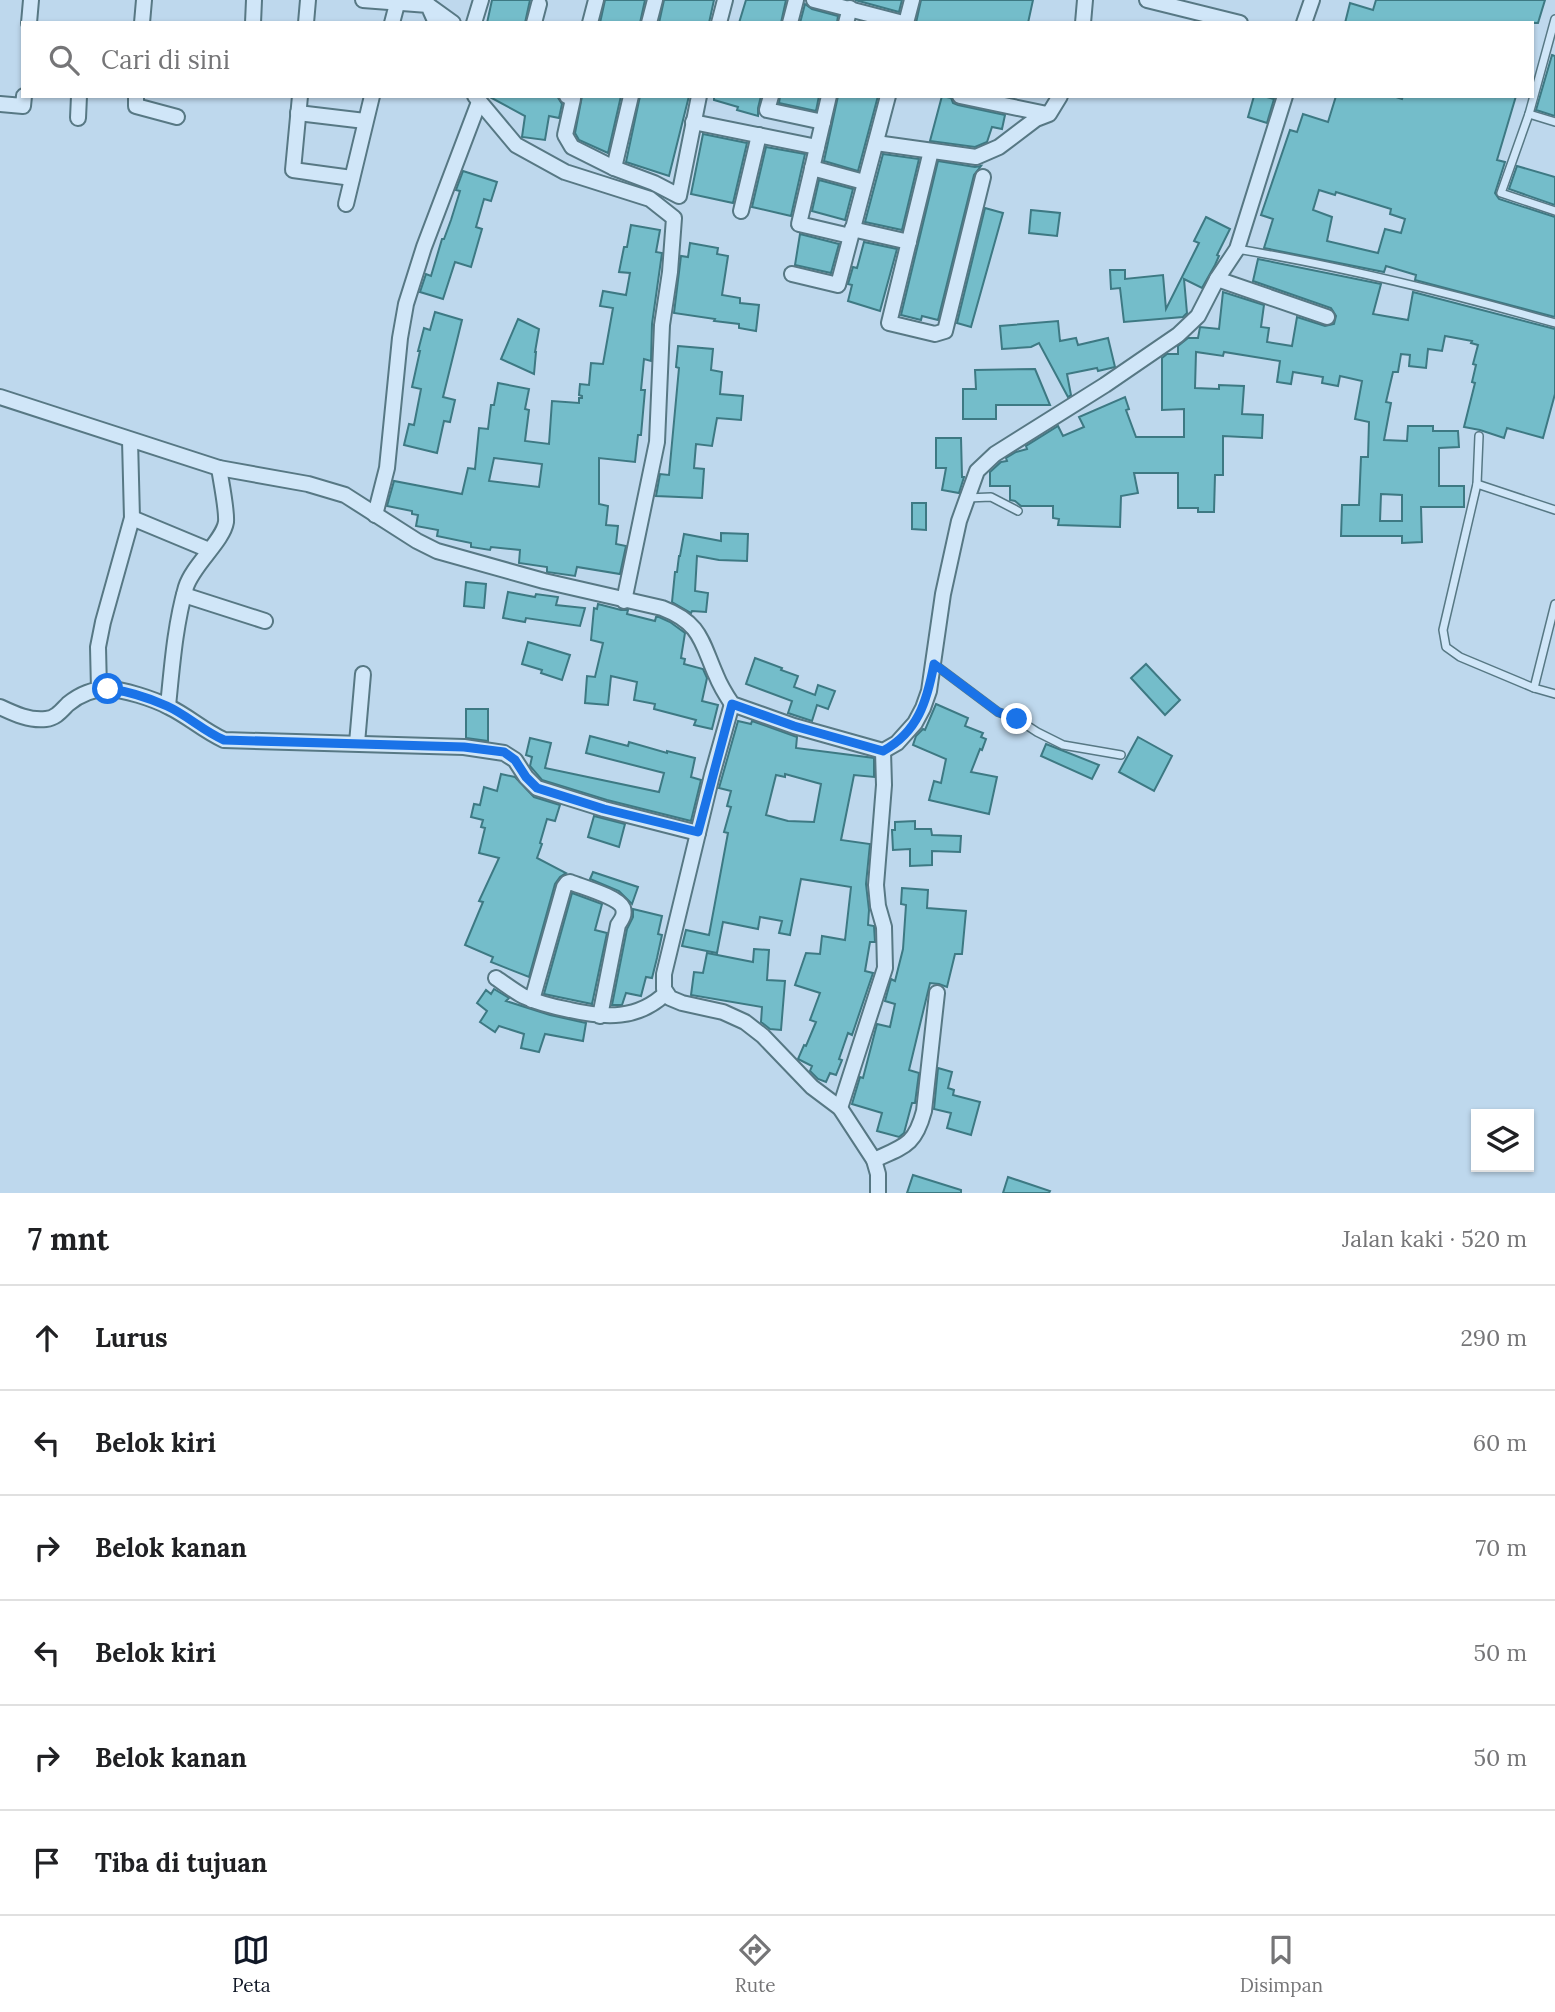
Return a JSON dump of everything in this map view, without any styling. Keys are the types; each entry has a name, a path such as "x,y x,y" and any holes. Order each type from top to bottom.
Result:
{"street":[{"path":"29,21 31,0"},
{"path":"142,21 144,0"},
{"path":"254,0 254,21"},
{"path":"306,21 308,0"},
{"path":"363,0 397,4 428,2 451,21"},
{"path":"475,21 481,0"},
{"path":"591,21 596,0"},
{"path":"650,21 655,0"},
{"path":"720,21 725,0"},
{"path":"791,21 796,0"},
{"path":"814,0 898,21"},
{"path":"906,21 912,0"},
{"path":"1083,21 1085,0"},
{"path":"1147,0 1168,2 1233,21"},
{"path":"1305,21 1312,0"},
{"path":"428,2 435,21"},
{"path":"393,21 397,4"},
{"path":"535,21 539,4"},
{"path":"847,21 850,8"},
{"path":"0,104 23,106 24,98"},
{"path":"78,118 79,98"},
{"path":"136,98 136,106 155,104 177,117"},
{"path":"300,98 293,170 352,178"},
{"path":"346,204 371,98"},
{"path":"571,98 566,140 572,147 679,196 699,98"},
{"path":"614,168 631,98"},
{"path":"770,98 767,110 823,122"},
{"path":"829,98 799,225 909,242"},
{"path":"792,274 838,285 887,98"},
{"path":"970,98 1049,114"},
{"path":"876,143 976,156 999,147 1036,119 1049,114 1059,98"},
{"path":"0,397 219,468 326,488 345,495 375,516 437,551 662,608 680,615 703,640 716,676 732,704 794,726 883,751 897,743 915,723 929,691 943,594 966,498 977,471 985,461 1178,335 1198,316 1217,279 1237,249 1284,98"},
{"path":"375,516 387,468 406,304 477,99"},
{"path":"477,99 516,145 565,172 650,199 674,218 662,325 657,442 624,600"},
{"path":"298,113 365,121"},
{"path":"693,122 817,147"},
{"path":"741,211 759,135"},
{"path":"932,151 889,323 935,334 945,331 983,177"},
{"path":"812,168 864,182"},
{"path":"1217,279 1327,317"},
{"path":"99,690 98,647 132,518 130,440"},
{"path":"168,706 184,595 191,575 226,523 219,468"},
{"path":"132,518 209,550"},
{"path":"184,595 265,621"},
{"path":"357,743 363,674"},
{"path":"0,707 20,716 46,719 82,695 99,690 122,691 168,706 224,740 464,747 504,752 515,760 537,788 604,809 698,832"},
{"path":"732,704 664,974 664,989 670,998 682,1003 723,1012 745,1022 763,1036 812,1087 840,1108 874,1160 878,1174 878,1193"},
{"path":"840,1108 885,968 884,927 876,885 884,785 883,751"},
{"path":"532,1000 564,887 570,882 616,900 624,910 624,916 618,925 600,1016"},
{"path":"496,978 532,1000 600,1016 647,1008 666,993"},
{"path":"874,1160 907,1144 920,1126 937,993"}],"lane":[{"path":"1534,96 1555,19"},
{"path":"1533,98 1501,193 1555,211"},
{"path":"1529,114 1555,122"},
{"path":"1237,249 1304,260 1555,323"},
{"path":"1479,436 1477,484 1443,630 1446,647 1460,657 1555,694"},
{"path":"1477,484 1555,510"},
{"path":"966,498 991,497 1018,511"},
{"path":"1534,688 1555,604"},
{"path":"934,664 998,712 1017,719 1063,745 1121,755"}],"building":[{"path":"492,0 530,0 525,21 487,21"},
{"path":"605,0 645,0 640,21 600,21"},
{"path":"664,0 714,0 709,21 659,21"},
{"path":"746,0 786,0 781,21 740,21"},
{"path":"855,0 902,0 899,12"},
{"path":"921,0 1033,0 1028,21 916,21"},
{"path":"1376,0 1545,0 1538,23 1346,21 1350,3 1373,10"},
{"path":"805,4 812,9 838,16 837,21 801,21"},
{"path":"1552,55 1555,56 1555,116 1536,110"},
{"path":"492,98 558,98 562,104 559,118 549,116 545,140 522,137 525,116"},
{"path":"582,98 621,98 608,153 579,140 575,133"},
{"path":"640,98 688,98 669,176 626,162"},
{"path":"760,98 758,116 737,110 738,107 714,100"},
{"path":"780,98 819,98 816,111 779,103"},
{"path":"838,98 877,98 858,171 824,161"},
{"path":"941,98 951,98 953,103 958,105 1005,115 1002,129 992,127 987,142 975,147 930,141"},
{"path":"1253,98 1274,99 1267,123 1248,117"},
{"path":"1335,98 1515,98 1497,160 1505,162 1495,193 1499,199 1555,217 1555,317 1415,280 1416,275 1386,266 1384,272 1264,248 1273,219 1261,215 1290,130 1297,132 1303,114 1328,122","holes":["1319,190 1335,195 1336,192 1391,209 1390,214 1405,219 1401,233 1385,229 1378,253 1327,241 1332,217 1313,210"]},
{"path":"703,134 747,143 733,203 691,194"},
{"path":"766,147 805,154 791,216 752,207"},
{"path":"883,154 919,159 902,230 865,222"},
{"path":"938,161 981,166 974,175 938,320 922,316 921,320 901,315"},
{"path":"1517,166 1555,177 1555,205 1509,189"},
{"path":"463,171 497,182 491,201 484,199 476,227 482,229 471,267 455,262 443,299 420,292 426,274 431,276 451,220 460,191 456,190"},
{"path":"819,180 853,189 845,220 812,211"},
{"path":"985,208 1003,213 971,327 957,323"},
{"path":"1031,210 1060,213 1057,236 1029,233"},
{"path":"1206,217 1230,229 1202,288 1184,279 1187,313 1183,317 1124,322 1120,288 1111,289 1110,270 1125,270 1125,279 1163,275 1166,309 1199,243 1194,241"},
{"path":"631,225 660,230 656,252 662,253 652,324 651,361 644,359 641,390 645,390 641,435 638,435 635,462 599,458 599,504 608,506 606,525 618,526 616,544 626,546 620,574 577,567 575,576 547,572 547,567 519,563 520,550 471,547 471,543 437,536 438,530 416,526 418,515 412,514 412,511 387,506 394,481 462,494 468,468 475,469 479,428 488,429 491,405 494,405 498,383 529,389 525,409 529,410 525,441 549,444 552,401 579,403 579,398 582,398 579,395 580,384 589,385 591,363 603,364 613,308 600,306 603,291 626,295 630,273 619,272 624,247 627,247","holes":["494,458 542,464 539,487 489,481"]},
{"path":"800,234 839,244 831,273 795,265"},
{"path":"864,242 897,249 880,311 848,301 852,285 848,284 853,267 857,268"},
{"path":"690,243 718,248 717,254 728,256 722,295 740,298 740,303 759,305 756,331 739,328 739,324 674,313 681,256 688,257"},
{"path":"1258,259 1381,284 1373,314 1408,320 1413,292 1555,329 1555,394 1543,438 1507,428 1504,438 1464,427 1475,383 1472,382 1476,365 1473,364 1478,345 1471,343 1472,341 1445,336 1442,351 1428,349 1426,368 1409,366 1410,355 1401,354 1398,372 1393,372 1386,402 1391,403 1384,440 1407,441 1408,426 1433,426 1433,431 1458,431 1459,447 1439,448 1439,486 1464,486 1464,507 1421,507 1422,542 1402,543 1402,536 1341,536 1342,505 1359,505 1361,457 1368,457 1369,422 1355,419 1362,381 1340,376 1338,386 1322,383 1323,377 1293,372 1291,384 1277,382 1280,361 1224,352 1223,356 1196,352 1195,388 1244,386 1242,414 1263,415 1262,438 1223,436 1223,475 1215,475 1214,512 1198,512 1198,508 1178,508 1178,473 1134,473 1138,493 1121,496 1120,527 1058,525 1059,519 1053,518 1053,506 1021,506 1010,500 1010,486 990,486 990,472 1001,462 1007,461 1006,458 1027,449 1026,446 1058,426 1063,436 1084,427 1079,417 1125,397 1129,409 1126,410 1136,437 1184,437 1184,409 1162,410 1162,358 1167,354 1178,354 1178,346 1188,338 1198,338 1200,327 1219,329 1223,292 1264,305 1261,327 1269,328 1267,342 1292,346 1297,317 1325,326 1334,324 1336,316 1331,308 1253,281","holes":["1381,494 1402,495 1402,521 1380,521"]},
{"path":"435,312 462,320 443,397 455,400 450,422 444,421 437,453 404,445 409,424 414,425 421,389 412,387 418,351 424,328 430,330"},
{"path":"518,319 539,329 534,374 501,359"},
{"path":"1058,321 1060,341 1076,338 1078,345 1108,338 1115,367 1067,374 1071,395 1068,397 1039,343 1031,347 1002,349 1000,326"},
{"path":"678,346 713,349 711,370 722,372 720,394 743,396 741,420 717,418 712,446 696,444 694,468 704,469 702,498 656,496 660,474 669,475 679,368 676,367"},
{"path":"1035,369 1050,405 996,405 996,419 963,419 963,389 976,389 975,370"},
{"path":"936,438 961,438 964,477 959,493 942,490 946,468 936,468"},
{"path":"912,503 926,503 926,530 912,529"},
{"path":"721,533 748,534 747,561 697,556 695,591 708,593 706,612 691,613 672,602 675,572 684,534 721,541"},
{"path":"466,582 486,584 484,608 464,606"},
{"path":"508,592 535,597 536,594 558,597 556,605 585,608 580,626 526,618 525,622 503,618"},
{"path":"598,604 628,610 627,614 655,621 656,617 659,617 685,633 681,658 685,659 684,664 703,669 707,678 702,701 718,705 712,729 694,725 696,720 654,709 655,704 634,700 637,682 611,676 608,705 585,703 587,676 595,677 603,643 591,640 594,608 597,609"},
{"path":"528,642 570,655 562,680 522,664"},
{"path":"755,658 798,676 794,687 815,695 818,685 835,691 828,709 817,705 812,721 788,713 792,701 746,684"},
{"path":"1146,664 1180,700 1165,715 1131,678"},
{"path":"936,704 968,718 965,726 983,733 981,737 986,739 971,772 997,777 989,814 929,800 934,781 941,783 946,759 913,745 916,736 925,730"},
{"path":"466,709 488,709 488,741 466,738"},
{"path":"738,721 751,724 752,721 797,737 796,748 874,758 874,777 854,775 841,840 870,844 866,884 868,925 874,926 875,942 870,942 865,971 873,973 852,1035 848,1033 836,1075 830,1073 826,1082 810,1071 812,1066 798,1059 816,1022 810,1020 820,993 795,985 806,953 820,954 822,936 845,940 851,887 801,879 790,935 779,933 782,921 760,917 758,929 723,922 717,953 682,946 686,930 709,935 728,833 724,832 731,807 727,806 731,791 719,788","holes":["785,774 821,784 814,822 788,821 766,815 776,775 785,777"]},
{"path":"590,736 628,746 629,742 695,758 691,777 701,780 691,821 542,780 530,766 532,757 526,755 530,738 551,743 545,768 659,792 664,773 586,753"},
{"path":"1138,737 1172,756 1154,791 1119,772"},
{"path":"1046,744 1099,765 1092,779 1041,756"},
{"path":"501,774 515,777 534,797 560,805 555,821 547,819 537,858 566,873 555,884 529,977 491,962 493,957 465,945 483,902 479,901 499,858 479,853 485,828 481,827 483,820 471,817 474,804 480,805 484,787 497,791"},
{"path":"594,816 625,824 619,847 588,837"},
{"path":"915,821 915,829 931,829 932,835 961,836 960,852 932,851 932,865 910,866 910,849 893,850 892,830 895,830 895,822"},
{"path":"593,872 638,887 632,904 619,891 590,879"},
{"path":"902,888 928,890 927,908 966,911 962,954 955,954 947,987 930,983 909,1070 919,1073 915,1103 912,1103 904,1133 899,1137 877,1131 882,1113 852,1104 860,1077 863,1078 877,1024 890,1027 895,1004 885,1001 891,979 895,981 903,949 906,905 901,904"},
{"path":"572,893 602,904 595,930 607,933 592,1004 544,994"},
{"path":"633,909 662,916 658,934 662,935 657,958 652,978 646,977 641,996 626,993 622,1005 612,1005 627,929 633,917"},
{"path":"754,949 769,950 767,980 785,981 781,1030 770,1029 761,1022 762,1007 691,995 694,972 703,973 707,953 753,962"},
{"path":"494,989 509,998 506,1001 586,1023 583,1041 545,1034 539,1052 521,1048 524,1034 499,1026 495,1032 480,1022 487,1011 477,1003 486,990 491,994"},
{"path":"938,1068 952,1072 948,1088 954,1090 953,1095 980,1102 971,1135 947,1128 951,1113 934,1109"},
{"path":"913,1175 961,1190 961,1193 907,1193"},
{"path":"1008,1177 1050,1191 1003,1193"}],"route":[{"path":"108,689 168,706 224,740 464,747 504,752 515,760 537,788 604,809 698,832 732,704 794,726 883,751 897,743 915,723 929,691 934,664 998,712 1017,719"}]}
